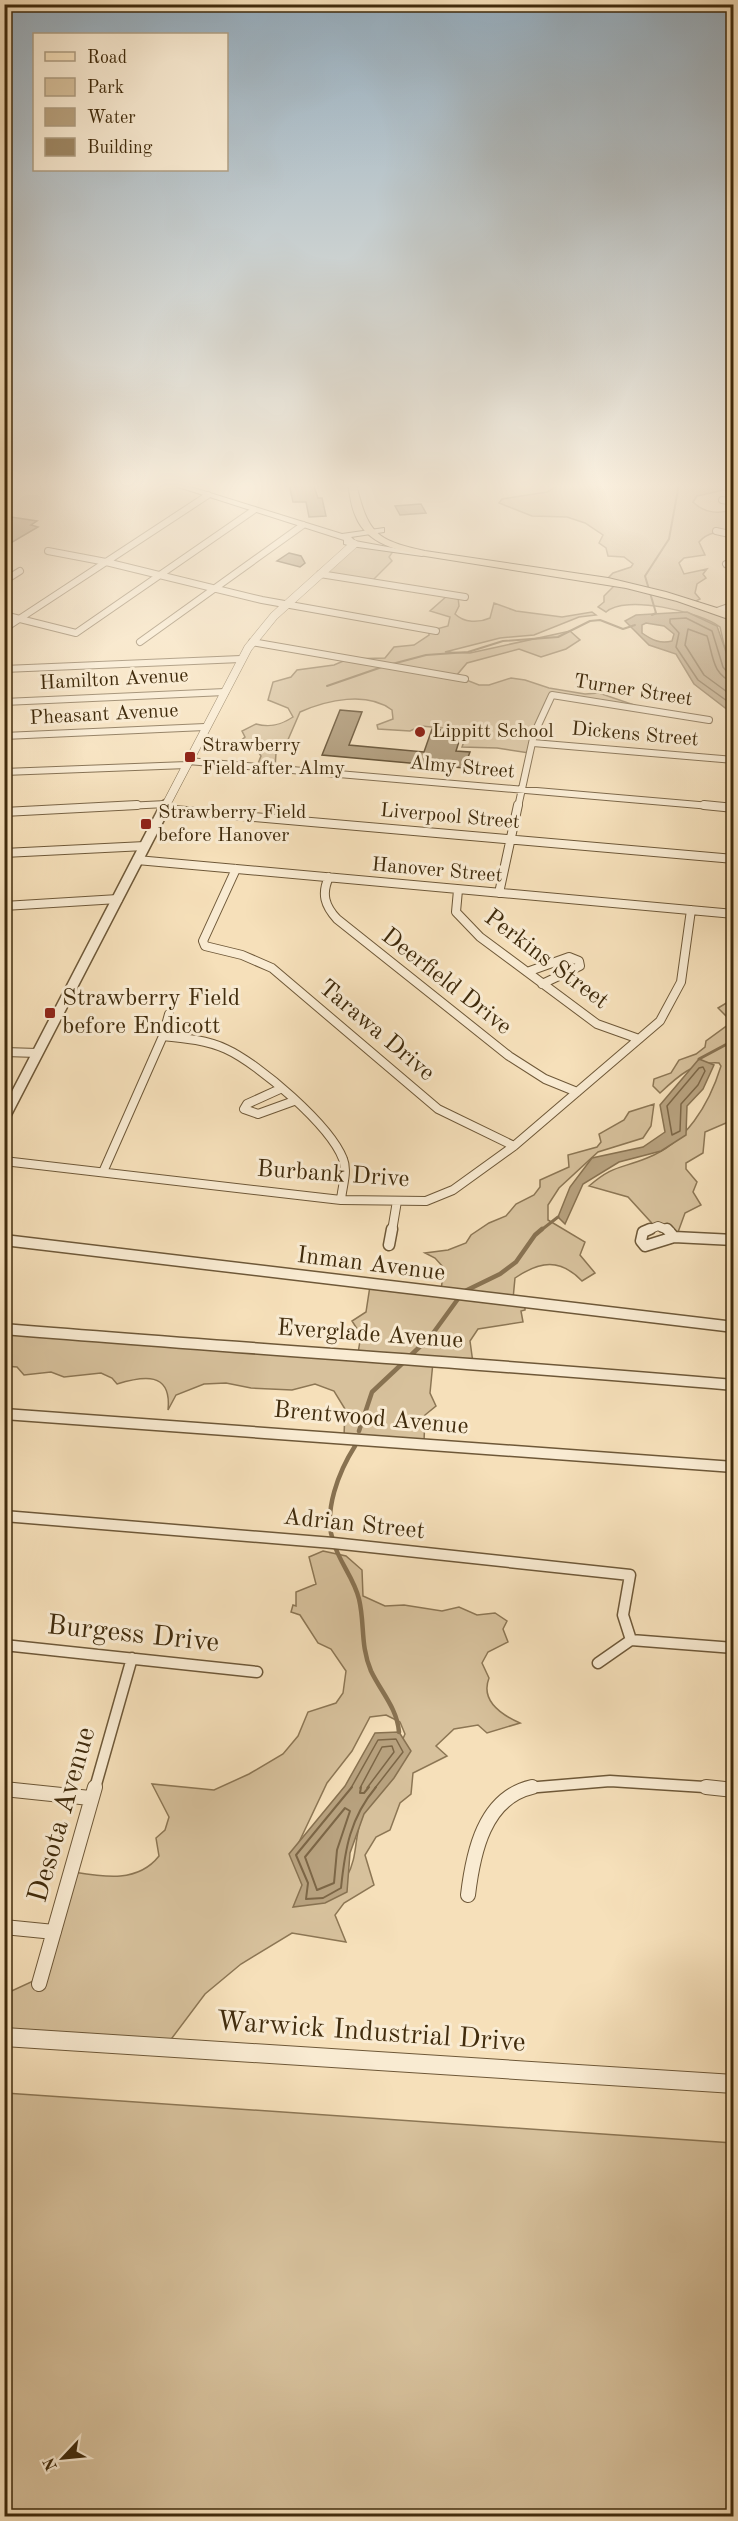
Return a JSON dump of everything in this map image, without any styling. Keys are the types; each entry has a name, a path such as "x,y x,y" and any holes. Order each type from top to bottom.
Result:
{"main road":[{"path":"684,602 734,618"}],"street":[{"path":"4,629 46,602"},
{"path":"4,615 76,633 121,602"},
{"path":"140,642 197,602"},
{"path":"276,602 436,631"},
{"path":"4,1118 241,659 252,642 290,602"},
{"path":"717,611 734,605"},
{"path":"252,642 465,679"},
{"path":"4,669 241,659"},
{"name":"Hamilton Avenue","path":"4,702 225,692"},
{"name":"Turner Street","path":"533,743 537,723 552,695 709,720"},
{"name":"Pheasant Avenue","path":"4,736 206,727"},
{"path":"499,893 533,743"},
{"name":"Dickens Street","path":"533,743 734,760"},
{"name":"Almy Street","path":"4,772 188,763 734,807"},
{"name":"Liverpool Street","path":"4,812 164,807 734,859"},
{"path":"4,853 145,846"},
{"name":"Hanover Street","path":"137,860 734,914"},
{"name":"Tarawa Drive","path":"236,869 203,941 205,946 242,955 272,968 438,1109 452,1118 514,1146"},
{"name":"Deerfield Drive","path":"329,878 324,888 324,903 337,919 508,1056 545,1079 577,1092"},
{"name":"Perkins Street","path":"458,890 456,910 460,919 597,1024 639,1040"},
{"path":"4,906 118,899"},
{"name":"Burbank Drive","path":"4,1161 341,1200 426,1201 453,1190 514,1146 663,1017 679,989 684,973 691,910"},
{"path":"527,972 569,957 579,961 580,966 542,984"},
{"path":"104,1172 163,1036 169,1014"},
{"path":"163,1036 201,1041 225,1048 247,1060 294,1101 325,1130 339,1149 344,1164 341,1200"},
{"path":"4,1052 38,1053"},
{"path":"280,1089 247,1104 244,1108 249,1113 258,1114 294,1101"},
{"path":"389,1245 397,1201"},
{"path":"674,1237 734,1240"},
{"name":"Inman Avenue","path":"4,1240 734,1327"},
{"name":"Everglade Avenue","path":"4,1329 283,1352 491,1364 734,1385"},
{"name":"Brentwood Avenue","path":"4,1414 205,1426 378,1442 734,1467"},
{"name":"Adrian Street","path":"4,1516 333,1543 630,1575 623,1605 622,1626 632,1640"},
{"path":"598,1663 632,1640 734,1648"},
{"name":"Burgess Drive","path":"4,1645 257,1672"},
{"name":"Desota Avenue","path":"39,1984 83,1835 90,1798 132,1658"},
{"path":"468,1895 475,1852 482,1834 501,1805 511,1795 526,1789 585,1781 622,1780 734,1790"},
{"path":"4,1789 90,1798"},
{"path":"4,1927 54,1932"},
{"name":"Warwick Industrial Drive","path":"4,2037 734,2084"}],"green space":[{"path":"441,602 459,602 455,614 472,621 490,618 494,603 516,611 562,617 592,612 596,615 579,617 534,635 500,638 445,652 470,653 570,631 580,640 566,649 541,657 519,649 467,663 456,676 479,685 489,685 511,678 525,680 549,688 585,694 599,693 637,706 552,698 529,753 497,748 462,747 466,736 463,730 421,726 410,731 378,729 377,725 393,719 392,710 382,704 359,699 334,701 300,712 284,749 276,753 275,768 257,766 261,756 256,748 237,744 245,737 242,731 256,724 275,725 293,717 288,708 268,700 273,682 291,677 297,670 334,665 348,659 385,658 394,647 414,645 429,635 429,631 448,626 450,617 430,611"},
{"path":"604,602 695,602 733,617 733,661 724,645 720,627 710,621 680,611 645,605 616,607 606,612 598,607"},
{"path":"733,999 734,1099 731,1101 733,1120 705,1132 703,1153 686,1163 686,1169 697,1182 693,1192 701,1205 685,1213 677,1235 660,1232 628,1197 589,1186 611,1171 661,1151 684,1133 694,1121 710,1095 721,1066 719,1063 710,1063 686,1071 660,1093 653,1086 654,1079 671,1073 679,1060 696,1054 705,1047 706,1041 729,1024 729,1019 718,1008"},
{"path":"654,1104 651,1126 643,1138 598,1152 559,1188 548,1205 548,1220 585,1242 580,1255 595,1273 582,1281 566,1268 550,1264 533,1268 515,1278 513,1299 525,1304 525,1310 521,1311 523,1322 478,1329 470,1341 473,1363 433,1362 430,1393 436,1406 425,1415 424,1442 344,1437 345,1409 334,1391 315,1384 292,1390 251,1388 226,1383 204,1384 176,1395 168,1410 165,1388 154,1379 136,1379 117,1384 112,1378 101,1373 64,1377 51,1372 24,1375 17,1367 5,1366 4,1329 358,1353 361,1335 352,1321 366,1312 370,1286 441,1290 444,1268 435,1258 425,1253 448,1250 466,1243 471,1235 489,1223 506,1216 516,1204 534,1195 540,1187 540,1180 569,1167 568,1155 597,1147 601,1142 599,1134 624,1120 629,1112"},
{"path":"323,1551 346,1556 362,1570 363,1596 385,1606 404,1605 442,1611 459,1607 477,1615 495,1613 507,1621 503,1629 508,1642 488,1652 482,1663 489,1678 487,1686 490,1700 506,1716 520,1723 487,1733 478,1725 454,1729 436,1746 447,1756 413,1773 411,1794 400,1803 390,1830 376,1837 365,1855 374,1885 344,1903 335,1915 346,1942 292,1933 241,1964 205,1994 166,2046 5,2037 5,1994 42,1977 74,1872 109,1876 131,1874 151,1865 159,1856 156,1838 165,1830 169,1817 152,1784 214,1790 249,1774 283,1754 298,1736 308,1712 336,1703 343,1693 346,1671 331,1649 318,1643 300,1615 291,1612 293,1605 296,1606 296,1592 316,1584 309,1557","holes":["386,1715 400,1722 405,1734 362,1817 353,1862 347,1876 292,1857 327,1783 352,1751 370,1717"]},
{"path":"5,2093 733,2143 733,2516 5,2516"}],"water":[{"path":"687,612 717,626 733,672 733,714 694,684 676,654 649,645 625,621 636,615","holes":["646,623 664,626 674,634 672,641 656,641 642,633 642,625"]},
{"path":"699,1059 714,1065 703,1089 687,1106 686,1135 661,1151 619,1162 583,1184 565,1224 558,1217 570,1187 592,1158 643,1147 665,1132 660,1105"},
{"path":"399,1732 411,1751 394,1778 364,1814 350,1853 347,1892 325,1903 293,1907 302,1885 289,1854 345,1786 375,1733"}],"building":[{"path":"340,710 362,712 349,745 424,752 432,729 462,732 456,751 470,752 464,768 322,755"}],"waterway":[{"path":"652,615 656,613 653,602"},
{"path":"392,664 426,655 468,652 503,641 558,637 590,621 600,620 623,629 635,625"},
{"path":"327,686 382,667"},
{"path":"699,1059 727,1044 734,1034"},
{"path":"540,1231 558,1217"},
{"path":"410,1356 431,1336 463,1292 500,1274 516,1262 542,1229"},
{"path":"359,1431 372,1392 405,1361"},
{"path":"355,1446 343,1467 334,1492 330,1529 336,1549 359,1599 364,1643 371,1671 392,1708 399,1732"}],"place":[{"name":"Lippitt School","path":"420,732"},
{"name":"Strawberry Field after Almy","path":"190,757"},
{"name":"Strawberry Field before Hanover","path":"146,824"},
{"name":"Strawberry Field before Endicott","path":"50,1013"}]}
